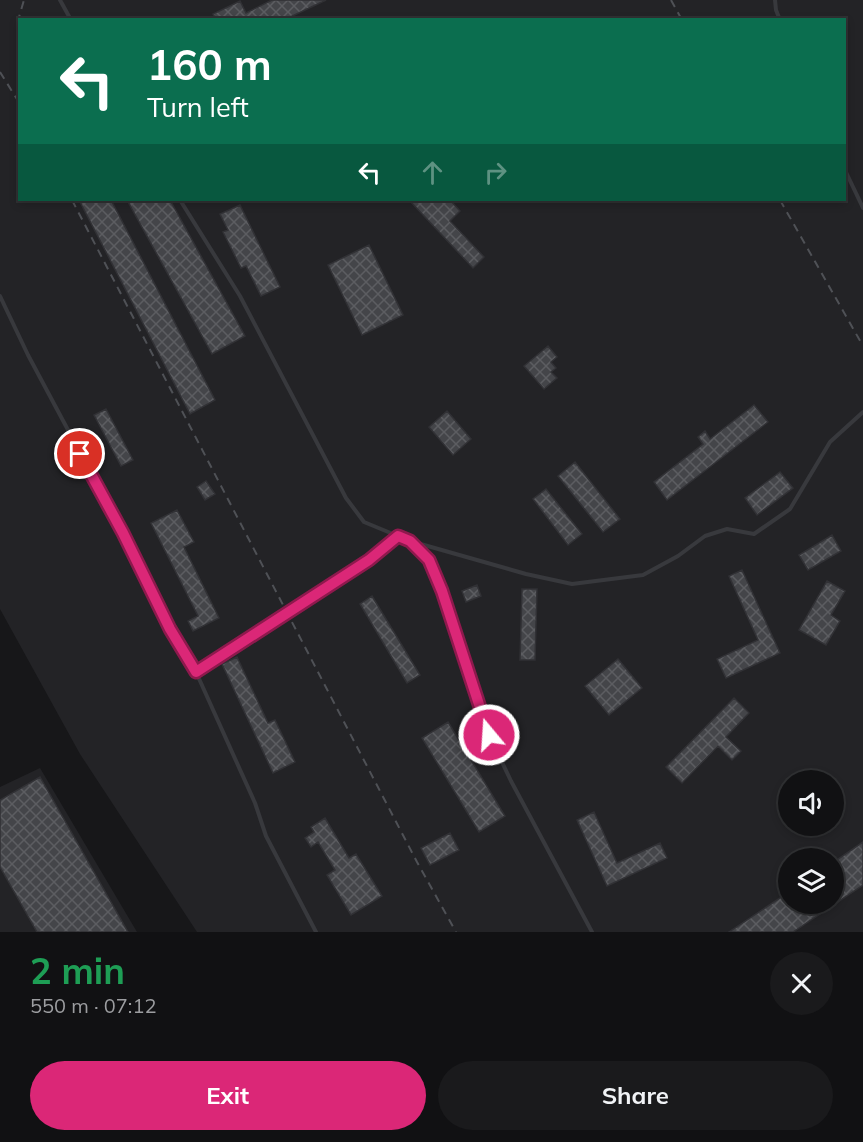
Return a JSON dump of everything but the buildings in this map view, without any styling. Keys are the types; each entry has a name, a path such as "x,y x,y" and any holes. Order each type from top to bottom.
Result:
{"lane":[{"path":"60,0 70,18"},
{"path":"775,0 779,18"},
{"path":"846,172 863,208"},
{"path":"181,201 240,296 346,498 364,522 410,541 526,574 572,584 643,575 678,556 705,536 727,529 754,534 790,509 830,442 863,411"},
{"path":"0,296 28,355 123,533 170,629 196,672 255,804 266,836 316,932"},
{"path":"196,672 369,560 398,536"},
{"path":"410,541 429,560 442,591 489,735 516,792 592,932"}],"shaded area":[{"path":"0,0 863,0 863,932 197,932 80,754 0,609"},
{"path":"40,768 137,932 0,932 0,787"}],"railway":[{"path":"19,18 24,0"},
{"path":"671,0 681,18"},
{"path":"18,21 18,28"},
{"path":"0,72 18,101"},
{"path":"73,201 417,862 456,932"},
{"path":"781,201 863,346"}],"route":[{"path":"80,454 123,533 170,629 196,672 369,560 398,536 410,541 429,560 442,591 489,735"}]}
